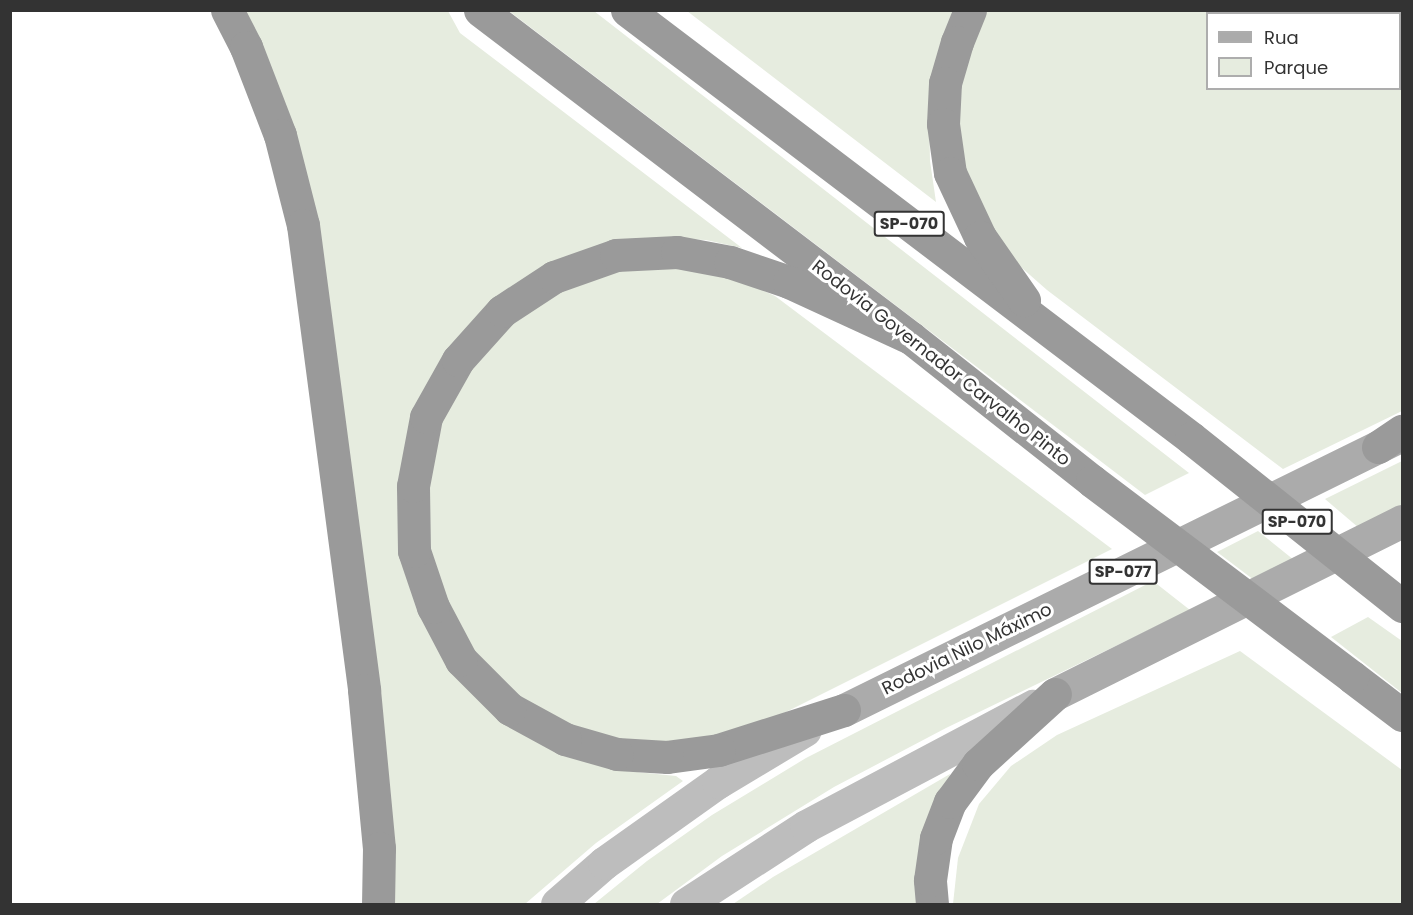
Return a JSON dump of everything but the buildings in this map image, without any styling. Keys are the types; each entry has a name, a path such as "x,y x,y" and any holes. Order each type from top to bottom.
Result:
{"highway":[{"path":"227,10 246,47 280,135 303,225 364,690 379,848 378,904"},
{"name":"Rodovia Governador Carvalho Pinto","path":"480,10 911,338 1092,481 1402,715"},
{"name":"SP-070","path":"627,10 1191,438 1402,606"},
{"path":"970,10 945,82 943,124 950,173 980,237 1041,324"},
{"path":"844,710 718,750 667,757 617,754 565,739 510,709 461,660 433,607 414,550 413,486 426,417 466,351 502,311 554,277 616,255 677,252 730,262 789,282 911,338"},
{"path":"932,904 930,880 936,838 950,802 978,764 1055,694"}],"main road":[{"name":"Rodovia Nilo Máximo","path":"557,904 604,863 718,782 780,743 1394,437"},
{"path":"686,904 806,825 1055,694 1402,521"}],"green space":[{"path":"244,11 448,11 460,33 742,248 706,240 659,238 614,242 428,385 423,614 581,757 627,771 676,776 683,781 596,843 525,904 392,904 329,325"},
{"path":"509,11 594,11 1189,473 1145,495"},
{"path":"687,11 953,11 929,113 930,161 936,202"},
{"path":"985,11 1402,11 1402,411 1283,469 1047,290 997,246 973,211 951,101"},
{"path":"675,263 728,274 775,296 1112,549 740,735 615,746 532,711 455,630 423,526 438,422 472,363 511,321 557,290 617,267"},
{"path":"1402,461 1402,507 1359,528 1325,499"},
{"path":"1258,531 1294,560 1254,580 1217,552"},
{"path":"1153,581 1190,610 946,728 834,787 722,856 657,904 594,904 647,861 712,815 806,758"},
{"path":"1368,617 1402,641 1402,693 1331,637"},
{"path":"1240,651 1402,770 1402,904 953,904 958,858 979,804 1011,766 1057,735"},
{"path":"950,774 924,904 733,904 773,877"}]}
